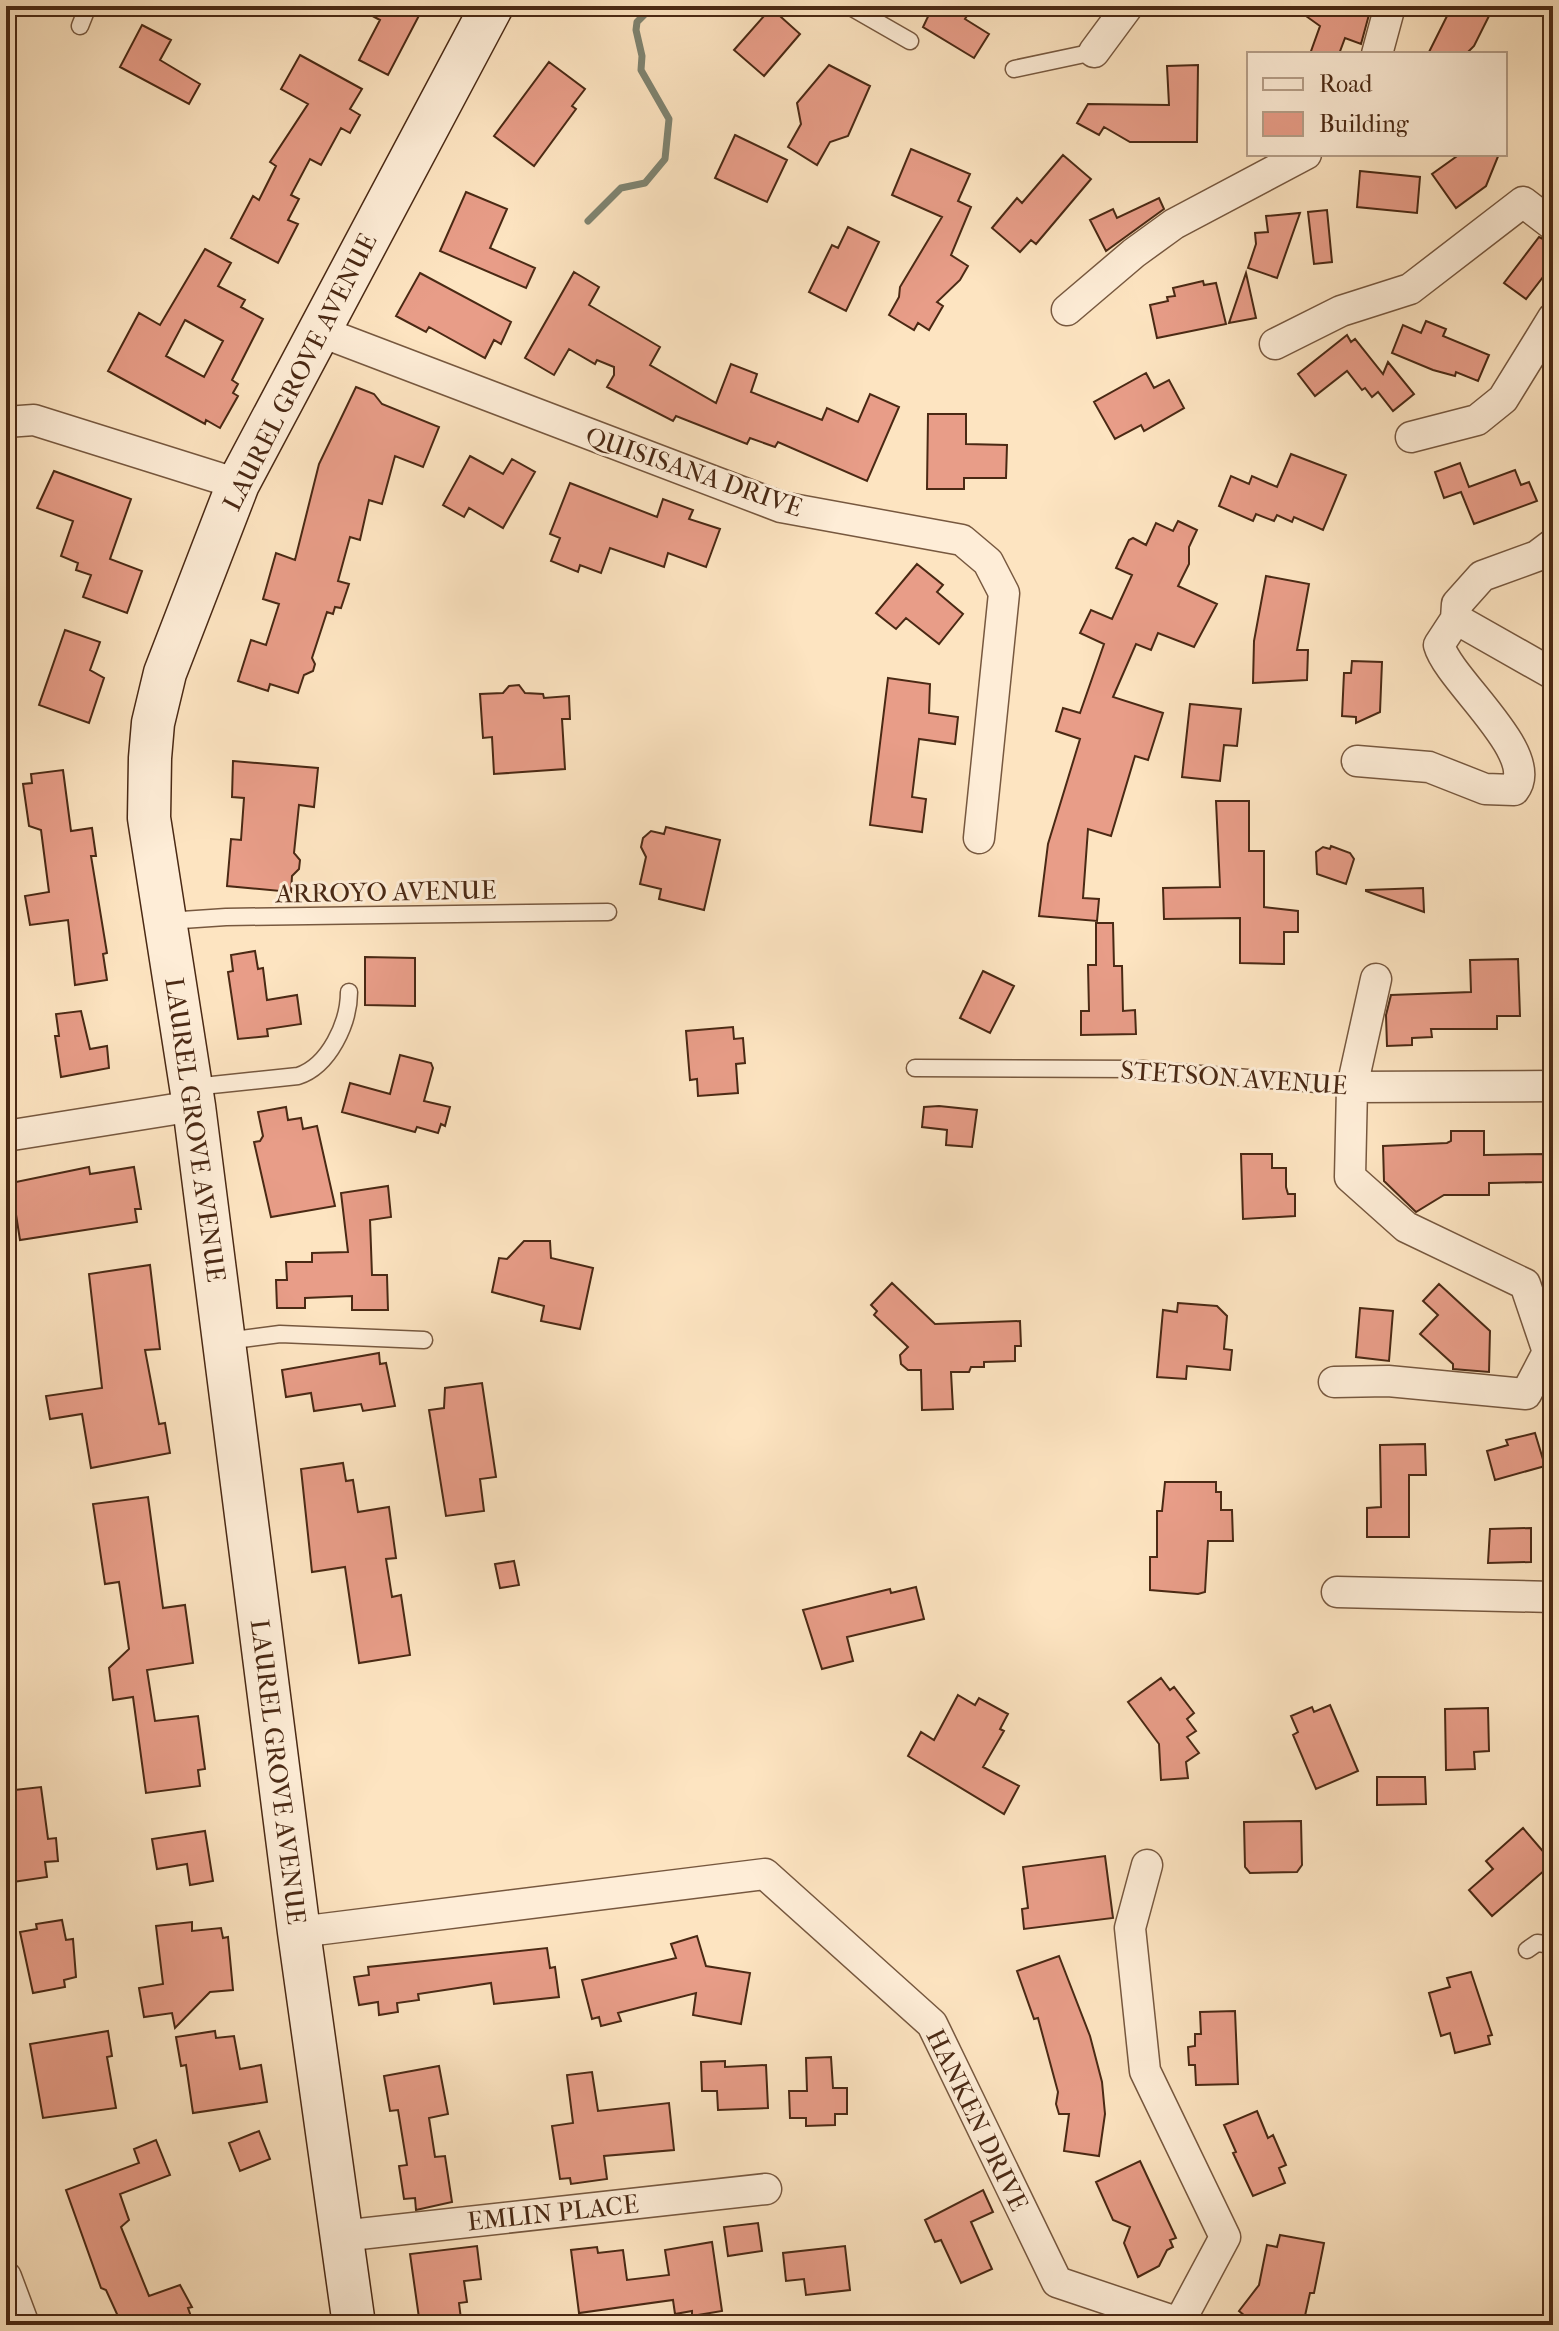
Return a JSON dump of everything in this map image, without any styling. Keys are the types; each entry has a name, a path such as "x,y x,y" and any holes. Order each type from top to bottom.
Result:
{"street":[{"name":"LAUREL GROVE AVENUE","path":"354,2325 299,1932 193,1097 149,818 153,723 165,673 238,484 492,6"},
{"path":"1094,52 1128,6"},
{"path":"1378,52 1390,6"},
{"path":"1067,310 1134,253 1174,224 1302,156"},
{"path":"1275,344 1341,311 1410,289 1523,202 1553,225"},
{"path":"1411,437 1477,420 1503,399 1553,318"},
{"name":"QUISISANA DRIVE","path":"319,331 781,507 962,540 988,562 1004,593 979,838"},
{"path":"6,422 34,420 238,484"},
{"path":"1357,761 1429,767 1501,792 1514,790 1521,781 1516,757 1481,704 1442,654 1442,636 1456,619 1457,604 1482,576 1537,556 1553,544"},
{"path":"1456,619 1553,674"},
{"path":"1334,1382 1388,1381 1526,1394 1548,1352 1525,1284 1406,1227 1350,1177 1352,1087 1376,979"},
{"name":"STETSON AVENUE","path":"1352,1087 1553,1086"},
{"path":"6,1136 193,1097"},
{"path":"1337,1592 1553,1597"},
{"name":"HANKEN DRIVE","path":"299,1932 765,1874 932,2024 1057,2282 1179,2323 1225,2237 1145,2071 1130,1928 1147,1865"},
{"name":"EMLIN PLACE","path":"341,2236 766,2189"},
{"path":"6,2277 24,2325"}],"lane":[{"path":"80,26 88,6"},
{"path":"849,6 910,41"},
{"path":"1014,69 1094,52"},
{"name":"ARROYO AVENUE","path":"165,922 226,917 608,912"},
{"path":"193,1097 315,1070 349,1016 349,992"},
{"name":"STETSON AVENUE","path":"915,1068 1142,1069 1352,1087"},
{"path":"224,1341 280,1334 424,1340"},
{"path":"1527,1950 1537,1943 1553,1945"}],"building":[{"path":"354,6 424,6 388,75 359,60 380,20"},
{"path":"933,6 973,6 965,19 989,34 974,58 923,27"},
{"path":"1292,6 1356,6 1370,11 1361,44 1345,38 1340,52 1311,52 1320,26"},
{"path":"1452,6 1494,6 1468,52 1429,52"},
{"path":"771,8 800,34 764,76 734,50"},
{"path":"142,25 171,40 160,60 200,84 189,104 120,67"},
{"path":"300,55 362,89 350,109 360,115 350,133 341,128 321,165 310,159 291,195 299,199 288,220 298,224 278,263 231,238 253,196 259,200 276,166 270,162 308,104 281,89"},
{"path":"549,62 585,89 572,106 576,109 534,166 494,136"},
{"path":"829,65 870,86 848,136 830,142 817,165 788,147 801,124 797,103"},
{"path":"1198,65 1197,142 1130,142 1104,127 1099,135 1077,123 1088,104 1169,105 1167,66"},
{"path":"735,135 787,160 767,202 715,178"},
{"path":"911,149 970,174 958,201 971,207 951,255 968,266 960,280 937,302 943,306 929,330 918,323 914,330 889,315 899,297 900,287 942,217 892,195"},
{"path":"1063,155 1091,179 1036,244 1031,240 1020,252 992,228 1017,198 1022,203"},
{"path":"1457,156 1498,156 1486,186 1456,208 1432,174"},
{"path":"1360,171 1420,177 1417,213 1357,207"},
{"path":"466,192 507,209 490,248 535,268 526,288 440,251"},
{"path":"1159,198 1164,209 1106,251 1090,220 1113,209 1117,218"},
{"path":"1327,210 1332,262 1314,264 1308,212"},
{"path":"1300,213 1277,278 1248,268 1256,244 1255,233 1268,232 1266,216"},
{"path":"848,227 879,242 846,311 809,292 832,245 838,248"},
{"path":"1539,237 1553,244 1553,264 1526,299 1504,283"},
{"path":"205,249 231,263 218,286 245,300 241,307 263,319 232,380 238,384 233,393 238,396 220,428 206,420 205,424 108,371 139,313 160,325","holes":["185,320 223,341 204,377 166,356"]},
{"path":"574,272 599,287 589,305 660,347 650,365 716,403 731,364 757,374 751,392 822,420 827,408 858,422 870,394 899,407 867,481 778,442 775,447 750,438 747,444 676,416 673,421 607,387 614,375 614,367 597,360 595,364 569,349 554,375 525,358"},
{"path":"420,273 511,322 501,344 494,340 485,358 429,327 426,332 396,316"},
{"path":"1246,273 1256,318 1229,323"},
{"path":"1203,281 1204,285 1216,283 1226,324 1157,338 1150,305 1175,296 1173,288"},
{"path":"1426,321 1446,329 1443,336 1489,355 1478,381 1456,372 1455,376 1433,370 1392,353 1403,325 1421,333"},
{"path":"1347,335 1351,342 1355,339 1383,374 1388,362 1414,394 1393,411 1378,392 1372,397 1365,388 1362,390 1347,371 1315,396 1298,374"},
{"path":"1146,373 1154,388 1169,380 1184,408 1144,431 1141,425 1115,439 1094,402"},
{"path":"356,387 374,394 382,404 439,427 423,467 395,456 382,504 369,500 360,540 350,537 338,581 349,584 341,608 335,607 333,614 327,612 312,658 315,664 313,671 304,675 298,693 270,684 268,691 238,681 251,640 266,645 279,604 263,599 276,553 295,560 319,464"},
{"path":"928,414 966,414 966,444 1007,445 1006,478 964,478 964,489 927,489"},
{"path":"1291,454 1346,475 1323,530 1294,517 1292,522 1277,515 1274,521 1256,514 1253,521 1219,506 1231,476 1249,484 1252,476 1277,487"},
{"path":"470,456 503,474 512,459 535,472 503,528 469,508 464,517 443,505"},
{"path":"1460,463 1469,487 1515,470 1521,485 1529,482 1537,501 1474,524 1461,492 1444,498 1435,472"},
{"path":"54,471 131,499 110,559 142,571 127,613 83,597 91,575 76,570 78,563 61,556 73,521 37,508"},
{"path":"570,483 657,517 663,499 693,510 689,519 720,529 706,567 668,553 664,567 610,548 601,573 580,565 578,572 551,561 560,538 550,534"},
{"path":"1178,521 1197,530 1189,547 1189,564 1178,586 1217,604 1194,647 1158,633 1151,650 1136,644 1113,697 1163,713 1148,760 1135,756 1111,836 1088,829 1083,898 1099,899 1097,921 1039,916 1048,844 1080,739 1056,731 1063,708 1080,713 1104,644 1080,633 1091,610 1112,619 1132,575 1116,568 1129,540 1133,538 1146,545 1156,523 1173,531"},
{"path":"917,564 943,585 937,592 963,614 939,644 906,618 896,629 876,613"},
{"path":"1266,576 1309,584 1297,650 1308,650 1307,680 1253,683 1254,641"},
{"path":"65,630 100,642 90,670 104,678 89,723 39,705"},
{"path":"1352,661 1382,662 1380,712 1356,723 1356,717 1342,716 1344,673 1351,673"},
{"path":"888,678 930,684 929,713 958,717 955,744 919,739 912,797 926,799 922,832 870,825"},
{"path":"519,685 525,693 543,694 544,698 569,696 570,719 562,719 565,769 494,774 492,737 483,738 480,694 503,693 509,686"},
{"path":"1190,704 1241,709 1237,746 1224,745 1220,781 1182,777"},
{"path":"233,761 318,768 314,807 299,805 294,853 300,860 299,869 292,876 291,892 227,886 231,839 241,840 244,798 232,797"},
{"path":"63,770 71,831 92,828 96,856 91,856 107,953 103,954 107,980 75,985 68,920 30,925 25,896 49,892 41,830 29,826 23,784 32,783 31,774"},
{"path":"1216,801 1249,801 1249,851 1264,851 1264,907 1298,911 1298,932 1284,932 1284,964 1240,963 1240,918 1164,919 1163,888 1220,887"},
{"path":"666,827 720,840 704,910 659,899 661,889 640,884 646,857 641,847 643,838 651,831 664,834"},
{"path":"1331,846 1350,853 1354,859 1346,884 1317,874 1316,852 1323,847 1330,849"},
{"path":"1423,888 1424,912 1366,891 1366,890"},
{"path":"1096,923 1113,923 1114,966 1122,966 1123,1011 1135,1010 1136,1034 1081,1035 1081,1011 1089,1011 1088,965 1096,965"},
{"path":"255,951 258,969 263,968 267,1000 297,995 301,1024 267,1029 268,1036 238,1039 228,972 233,971 231,955"},
{"path":"365,957 415,958 415,1006 365,1005"},
{"path":"1518,959 1520,1016 1497,1016 1497,1029 1431,1029 1432,1037 1412,1038 1412,1045 1387,1046 1386,1015 1391,995 1471,992 1470,960"},
{"path":"983,971 1014,986 990,1033 960,1018"},
{"path":"81,1011 90,1049 107,1046 109,1068 61,1077 55,1036 59,1036 56,1014"},
{"path":"733,1027 734,1039 743,1038 745,1063 736,1064 738,1093 698,1096 697,1079 690,1080 686,1031"},
{"path":"400,1055 431,1063 433,1068 424,1101 450,1107 445,1126 441,1124 438,1133 417,1127 415,1132 342,1112 350,1083 390,1094"},
{"path":"286,1107 288,1120 301,1118 303,1129 317,1126 335,1206 271,1217 254,1142 260,1141 263,1136 258,1112"},
{"path":"924,1107 977,1110 972,1147 946,1145 947,1130 922,1127"},
{"path":"1451,1131 1484,1131 1484,1155 1545,1154 1545,1182 1489,1183 1489,1195 1444,1195 1416,1212 1384,1181 1383,1146 1447,1143 1451,1141"},
{"path":"1241,1154 1272,1154 1272,1168 1286,1168 1288,1194 1295,1194 1295,1216 1243,1219"},
{"path":"89,1167 90,1174 134,1167 141,1209 135,1209 137,1222 20,1240 11,1183"},
{"path":"388,1186 391,1217 370,1220 372,1275 387,1275 388,1310 352,1310 352,1296 305,1298 305,1308 277,1308 276,1280 287,1280 286,1262 312,1262 312,1253 348,1252 341,1193"},
{"path":"524,1241 550,1241 551,1258 593,1268 580,1329 541,1321 544,1306 492,1292 499,1258 507,1259"},
{"path":"150,1265 160,1349 145,1350 159,1424 165,1423 170,1453 91,1468 82,1414 50,1419 46,1396 102,1388 89,1274"},
{"path":"892,1283 935,1324 1020,1321 1021,1346 1015,1346 1015,1361 984,1362 984,1367 971,1367 969,1372 951,1372 953,1409 922,1410 921,1370 908,1370 901,1364 900,1355 908,1347 874,1315 877,1311 871,1305"},
{"path":"1439,1284 1490,1331 1489,1372 1453,1369 1453,1364 1420,1334 1438,1315 1423,1301"},
{"path":"1178,1303 1217,1306 1227,1316 1224,1349 1232,1350 1230,1370 1187,1366 1186,1379 1157,1377 1163,1310 1177,1312"},
{"path":"1360,1308 1393,1311 1389,1361 1356,1357"},
{"path":"379,1353 380,1364 386,1363 395,1406 363,1411 361,1404 314,1411 311,1393 286,1397 282,1370"},
{"path":"482,1383 496,1477 480,1479 484,1511 446,1516 429,1410 444,1408 445,1388"},
{"path":"1535,1433 1545,1466 1495,1480 1487,1451 1508,1445 1506,1440"},
{"path":"1425,1444 1426,1475 1409,1475 1409,1537 1367,1537 1367,1508 1381,1507 1380,1445"},
{"path":"343,1463 346,1481 353,1480 358,1512 389,1507 396,1558 386,1559 392,1597 401,1595 410,1655 359,1663 345,1567 312,1572 301,1469"},
{"path":"1165,1482 1216,1482 1216,1492 1221,1492 1221,1510 1232,1510 1233,1541 1208,1541 1205,1592 1150,1590 1150,1557 1157,1557 1157,1511 1162,1511"},
{"path":"148,1497 163,1608 185,1605 193,1663 147,1670 155,1721 198,1716 205,1769 198,1770 200,1786 146,1793 133,1697 113,1700 109,1668 129,1649 119,1582 105,1584 93,1504"},
{"path":"1531,1528 1531,1562 1488,1563 1490,1529"},
{"path":"514,1561 519,1585 500,1588 495,1564"},
{"path":"916,1587 924,1619 847,1637 853,1661 822,1669 803,1610 890,1589 891,1593"},
{"path":"1161,1678 1170,1690 1174,1687 1194,1713 1187,1719 1196,1731 1187,1737 1199,1753 1186,1762 1188,1778 1161,1780 1159,1744 1128,1702"},
{"path":"958,1695 975,1705 979,1698 1008,1714 1000,1729 1004,1731 983,1767 1019,1786 1004,1814 908,1756 921,1732 934,1740"},
{"path":"1330,1705 1358,1771 1316,1789 1293,1735 1298,1732 1291,1716 1312,1707 1314,1712"},
{"path":"1488,1708 1489,1751 1474,1752 1475,1769 1446,1770 1445,1709"},
{"path":"1377,1777 1425,1777 1426,1804 1377,1805"},
{"path":"41,1787 48,1839 56,1838 58,1861 45,1862 47,1877 6,1883 6,1791"},
{"path":"1301,1821 1302,1865 1297,1872 1250,1873 1245,1867 1244,1822"},
{"path":"1523,1828 1553,1863 1492,1916 1469,1890 1493,1869 1486,1861"},
{"path":"205,1831 213,1881 190,1885 187,1864 157,1869 152,1839"},
{"path":"1105,1856 1113,1918 1024,1929 1022,1909 1028,1908 1023,1867"},
{"path":"62,1920 66,1940 73,1939 76,1977 64,1980 65,1987 33,1993 20,1932 37,1929 36,1924"},
{"path":"192,1922 192,1931 221,1928 223,1938 228,1937 233,1990 210,1992 175,2028 172,2013 144,2017 139,1988 163,1984 156,1926"},
{"path":"697,1936 706,1966 750,1973 741,2024 693,2015 696,1993 618,2013 621,2021 601,2026 599,2017 592,2019 582,1980 676,1958 671,1944"},
{"path":"547,1948 550,1968 555,1967 559,1997 494,2004 491,1983 418,1994 419,2000 397,2003 398,2012 379,2015 378,2002 359,2005 354,1977 369,1975 368,1967"},
{"path":"1059,1956 1090,2036 1102,2082 1105,2114 1099,2156 1064,2151 1069,2114 1059,2114 1056,2104 1058,2092 1038,2018 1034,2019 1017,1971"},
{"path":"1471,1972 1492,2035 1488,2036 1490,2044 1455,2053 1450,2033 1441,2036 1429,1993 1450,1987 1447,1978"},
{"path":"1235,2011 1238,2084 1196,2085 1195,2065 1189,2065 1188,2047 1195,2046 1195,2034 1201,2034 1200,2012"},
{"path":"108,2031 112,2056 107,2057 116,2108 43,2118 30,2044"},
{"path":"215,2031 216,2038 234,2036 240,2069 261,2065 267,2102 193,2113 186,2065 181,2066 176,2037"},
{"path":"831,2057 833,2088 847,2088 847,2114 835,2114 835,2125 806,2126 806,2118 790,2118 789,2091 807,2091 806,2058"},
{"path":"725,2061 725,2067 766,2065 768,2108 718,2110 717,2091 702,2091 701,2062"},
{"path":"439,2066 448,2114 429,2118 435,2157 445,2156 452,2202 416,2210 415,2198 404,2199 399,2166 407,2165 398,2110 390,2111 384,2076"},
{"path":"592,2072 598,2111 669,2103 674,2150 604,2156 607,2179 571,2184 570,2178 560,2179 552,2126 573,2123 567,2075"},
{"path":"1257,2111 1268,2138 1273,2135 1286,2165 1279,2168 1285,2183 1253,2196 1224,2125"},
{"path":"259,2131 270,2159 240,2171 229,2143"},
{"path":"156,2140 170,2175 120,2194 129,2220 121,2227 149,2296 180,2285 192,2307 188,2308 194,2325 122,2325 106,2290 101,2288 66,2190 139,2163 134,2149"},
{"path":"1140,2161 1176,2238 1170,2240 1173,2247 1167,2250 1159,2266 1138,2277 1124,2243 1130,2227 1113,2220 1096,2182"},
{"path":"983,2190 993,2212 971,2222 992,2269 961,2283 941,2240 935,2242 925,2220"},
{"path":"758,2223 762,2251 728,2256 724,2227"},
{"path":"1280,2235 1324,2243 1314,2293 1310,2293 1303,2325 1256,2325 1239,2311 1259,2285 1267,2245 1277,2247"},
{"path":"712,2242 722,2311 692,2316 692,2311 675,2314 673,2300 579,2313 571,2250 597,2247 598,2253 623,2250 627,2280 669,2275 665,2250"},
{"path":"477,2246 481,2279 464,2281 467,2302 459,2303 461,2319 450,2320 451,2325 420,2325 410,2254"},
{"path":"845,2246 850,2290 806,2295 804,2279 786,2281 783,2253"}],"waterway":[{"path":"588,221 621,188 645,183 665,159 669,119 641,70 642,56 636,30 637,22 653,6"}]}
